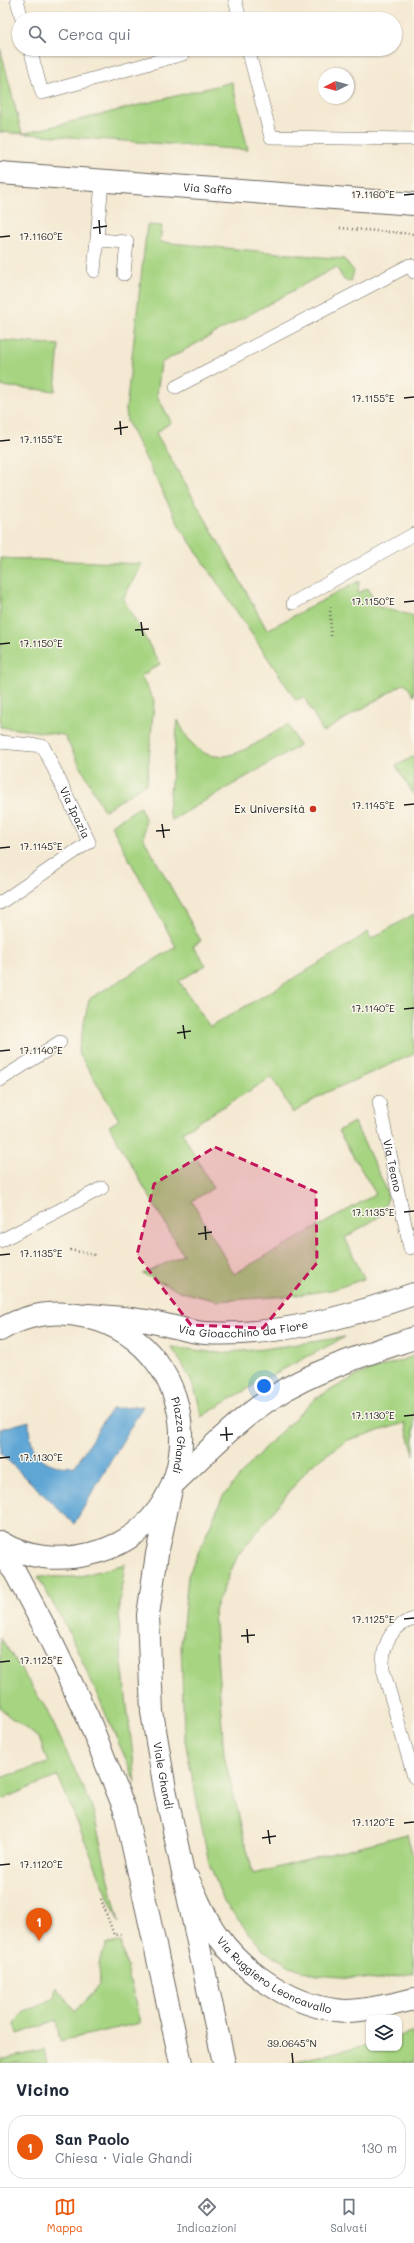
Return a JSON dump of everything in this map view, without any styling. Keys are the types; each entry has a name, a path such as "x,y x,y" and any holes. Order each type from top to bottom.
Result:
{"main road":[{"name":"Via Saffo","path":"0,173 102,182 414,204"},
{"name":"Via Gioacchino da Fiore","path":"69,1313 156,1322 204,1333 253,1333 292,1327 342,1315 414,1294"},
{"name":"Piazza Ghandi","path":"0,1542 8,1547 39,1557 71,1558 103,1551 132,1535 151,1518 172,1485 182,1447 179,1408 165,1372 140,1342 107,1322 69,1313 41,1314 4,1326"},
{"path":"172,1485 230,1430 274,1396 310,1377 414,1338"},
{"name":"Viale Ghandi","path":"172,1485 157,1554 148,1615 152,1712 180,1864 224,2063"},
{"path":"0,1553 15,1572 45,1628 88,1718 124,1810 181,2063"},
{"name":"Via Ruggiero Leoncavallo","path":"180,1864 217,1935 245,1966 280,1990 308,2005 346,2011 414,2000"}],"lane":[{"path":"17,0 20,12"},
{"path":"235,0 238,12"},
{"path":"32,56 42,93 176,56"},
{"path":"250,56 271,137 414,139"},
{"path":"94,270 102,182"},
{"path":"97,240 127,242 124,274"},
{"path":"176,387 412,269"},
{"path":"293,603 414,534"},
{"name":"Via Ipazia","path":"0,742 43,746 89,842 0,903"},
{"path":"0,1080 60,1042"},
{"name":"Via Teano","path":"379,1102 410,1248 414,1246"},
{"path":"0,1241 102,1188"},
{"path":"414,1619 396,1629 387,1640 383,1654 383,1669 414,1777"}],"path":[{"path":"330,603 331,637"},
{"path":"70,1250 95,1255"},
{"path":"101,1899 114,1935 122,1934"}],"highlighted area":[{"path":"215,1147 316,1192 317,1263 263,1328 191,1325 137,1255 154,1184"}],"green space":[{"path":"0,47 22,134 0,132"},
{"path":"232,82 248,150 23,134"},
{"path":"147,225 162,226 160,242 344,259 354,271 351,281 344,280 336,267 161,363 157,395 171,422 156,433 267,630 359,581 358,593 368,588 376,606 414,616 414,696 405,683 323,732 304,697 296,700 180,527 127,421 126,409"},
{"path":"0,340 59,345 55,391 0,386"},
{"path":"0,558 142,564 123,599 160,664 141,676 154,701 147,783 104,811 64,735 0,727"},
{"path":"178,720 189,740 201,751 214,756 228,755 242,751 288,724 299,746 172,820 168,810"},
{"path":"414,756 414,795 396,766"},
{"path":"140,807 145,819 144,839 201,941 193,946 206,965 179,981 210,1027 325,960 368,932 371,939 414,914 414,1054 325,1093 293,1113 272,1077 182,1132 213,1188 192,1201 234,1274 376,1194 338,1131 354,1122 384,1184 388,1197 383,1214 345,1238 364,1279 331,1290 289,1296 217,1301 182,1292 143,1274 183,1255 109,1126 119,1120 78,1052 89,999 176,947 111,825"},
{"path":"345,1337 259,1382 201,1417 200,1407 191,1380 171,1347 218,1353 264,1349"},
{"path":"414,1356 414,1455 405,1423 348,1440 311,1465 238,1555 214,1610 224,1755 253,1874 407,1834 414,1861 414,1973 377,1980 317,1975 290,1966 263,1950 224,1902 209,1863 184,1735 181,1644 188,1576 223,1496 265,1447 316,1398 360,1374"},
{"path":"125,1564 119,1605 120,1646 136,1782 71,1636 38,1577 77,1577"},
{"path":"0,1637 47,1710 92,1807 119,1923 58,1776 0,1800 0,1778 48,1763 39,1738 6,1714 0,1707"},
{"path":"121,1942 140,2023 60,2041 56,2021 18,2034 14,2024 22,2014 54,1998 56,1987 75,2011 100,1985 99,1964 106,1944"},
{"path":"414,2033 414,2063 289,2063 366,2045 366,2051 402,2051 402,2035"},
{"path":"44,2050 47,2063 0,2063 0,2060"}],"water":[{"path":"143,1406 74,1524 0,1453 0,1429 29,1421 31,1442 40,1457 55,1465 75,1466 111,1409"}],"place":[{"name":"Ex Università","path":"313,809"},
{"name":"San Paolo","path":"39,1941"}]}
